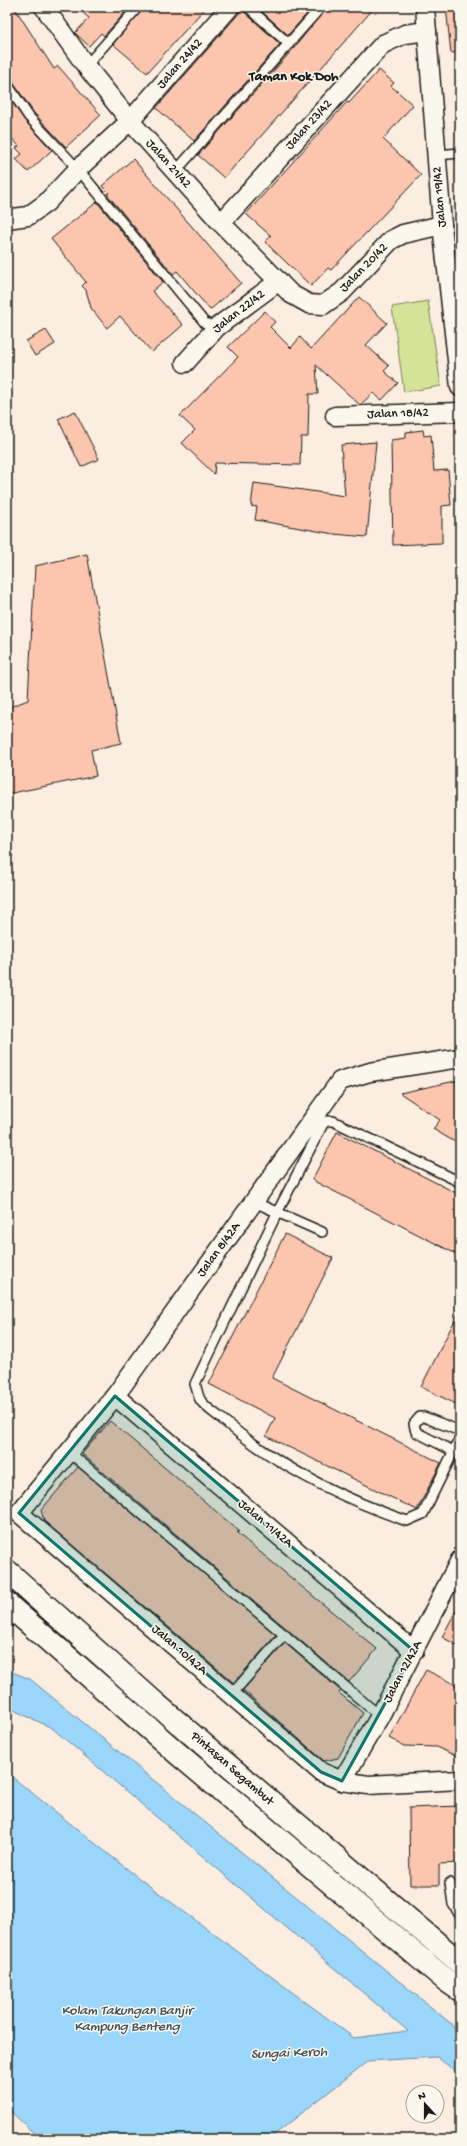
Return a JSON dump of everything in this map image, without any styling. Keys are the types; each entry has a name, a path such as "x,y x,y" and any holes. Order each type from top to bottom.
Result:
{"main road":[{"name":"Pintasan Segambut","path":"7,1571 155,1703 460,1963"},
{"name":"Pintasan Segambut","path":"11,1614 447,1981 460,1990"}],"street":[{"name":"Jalan 21/42","path":"44,7 86,66 130,121 175,172 221,223 291,294 309,304"},
{"name":"Jalan 24/42","path":"7,219 28,216 46,203 78,169 130,121 230,7"},
{"name":"Jalan 19/42","path":"425,7 442,225 460,387"},
{"name":"Jalan 23/42","path":"221,223 383,44 405,34 427,31"},
{"name":"Jalan 20/42","path":"309,304 323,305 342,292 391,240 403,234 442,225"},
{"name":"Jalan 22/42","path":"185,363 217,327 279,281"},
{"name":"Jalan 18/42","path":"335,416 460,412"},
{"name":"Jalan 8/42A","path":"19,1513 115,1396 340,1080 370,1072 460,1058"},
{"name":"Jalan 11/42A","path":"115,1396 414,1651"},
{"name":"Jalan 10/42A","path":"19,1513 321,1772 342,1781 368,1785 460,1780"},
{"name":"Jalan 12/42A","path":"342,1781 380,1716 460,1560"}],"lane":[{"path":"86,66 138,7"},
{"path":"248,7 289,44"},
{"path":"175,172 321,7"},
{"path":"7,84 29,117 78,169 205,323 217,327"},
{"path":"437,155 460,153"},
{"path":"460,1182 333,1121 327,1121 323,1124 195,1384 202,1401 240,1435 320,1484 374,1510 407,1520 423,1514 460,1438"},
{"path":"254,1202 322,1232"},
{"path":"453,1451 416,1432 414,1424 420,1417 424,1417 460,1431"},
{"path":"68,1452 380,1716"},
{"path":"231,1695 284,1634"},
{"path":"450,1883 452,1904 460,1915"}],"highlighted area":[{"path":"115,1396 414,1651 342,1781 321,1772 19,1513"}],"green space":[{"path":"428,301 441,386 404,392 392,307"}],"water":[{"name":"Kolam Takungan Banjir Kampung Benteng","path":"7,1670 30,1679 460,2031 460,2075 437,2057 368,2061 269,2139 40,2139 7,2108 7,1773 136,1876 354,2038 408,2031 52,1728 7,1707"}],"building":[{"path":"7,7 14,7 54,69 58,66 101,115 66,147 34,113 12,81 7,78"},
{"path":"76,7 130,7 104,36 101,33 89,46 75,33 89,18"},
{"path":"144,7 206,7 147,73 113,44"},
{"path":"260,7 313,7 288,35 259,9"},
{"path":"327,7 375,7 224,178 198,155 294,48"},
{"path":"446,7 460,7 460,52 451,53"},
{"path":"242,10 280,44 194,141 156,108"},
{"path":"379,70 394,83 391,86 413,105 383,139 421,175 331,270 328,268 311,286 265,242 271,236 246,214 347,102 349,103"},
{"path":"7,95 25,121 52,150 28,172 16,159 22,154 16,148 19,146 7,133"},
{"path":"133,159 241,283 210,310 177,271 173,274 102,186"},
{"path":"97,202 163,282 152,291 183,325 152,352 120,316 107,328 91,308 86,290 82,286 86,282 51,239"},
{"path":"359,297 387,323 366,345 389,366 384,371 398,383 382,400 373,393 360,405 316,365 318,394 309,394 308,437 301,437 300,465 215,463 214,474 182,443 195,430 180,416 238,357 228,347 265,311 275,322 270,327 291,348 300,337 311,349"},
{"path":"46,330 55,344 35,356 26,341"},
{"path":"75,411 99,459 81,467 58,419"},
{"path":"423,430 424,436 431,435 434,471 448,470 451,505 442,506 442,543 393,545 391,440 406,438 406,432"},
{"path":"376,442 367,537 334,534 255,520 257,507 251,506 254,483 345,496 341,445"},
{"path":"87,554 121,743 91,750 96,776 7,794 7,708 28,700 35,566"},
{"path":"460,1080 460,1145 433,1129 440,1120 400,1093"},
{"path":"337,1132 460,1195 460,1256 312,1180"},
{"path":"285,1234 333,1258 272,1378 441,1463 417,1510 266,1436 275,1418 209,1384"},
{"path":"460,1310 460,1406 421,1387"},
{"path":"110,1421 239,1531 237,1533 377,1649 349,1682 82,1454"},
{"path":"78,1467 276,1635 234,1683 44,1521 41,1510"},
{"path":"460,1603 460,1647 442,1637"},
{"path":"285,1643 341,1691 339,1693 363,1713 338,1758 324,1761 243,1690"},
{"path":"426,1670 460,1687 460,1758 437,1747 404,1746 389,1738"},
{"path":"460,1806 460,1863 439,1864 439,1885 410,1885 409,1808"}],"district":[{"name":"Taman Kok Doh","path":"294,77"}],"water label":[{"name":"Sungai Keroh","path":"289,2054"}]}
